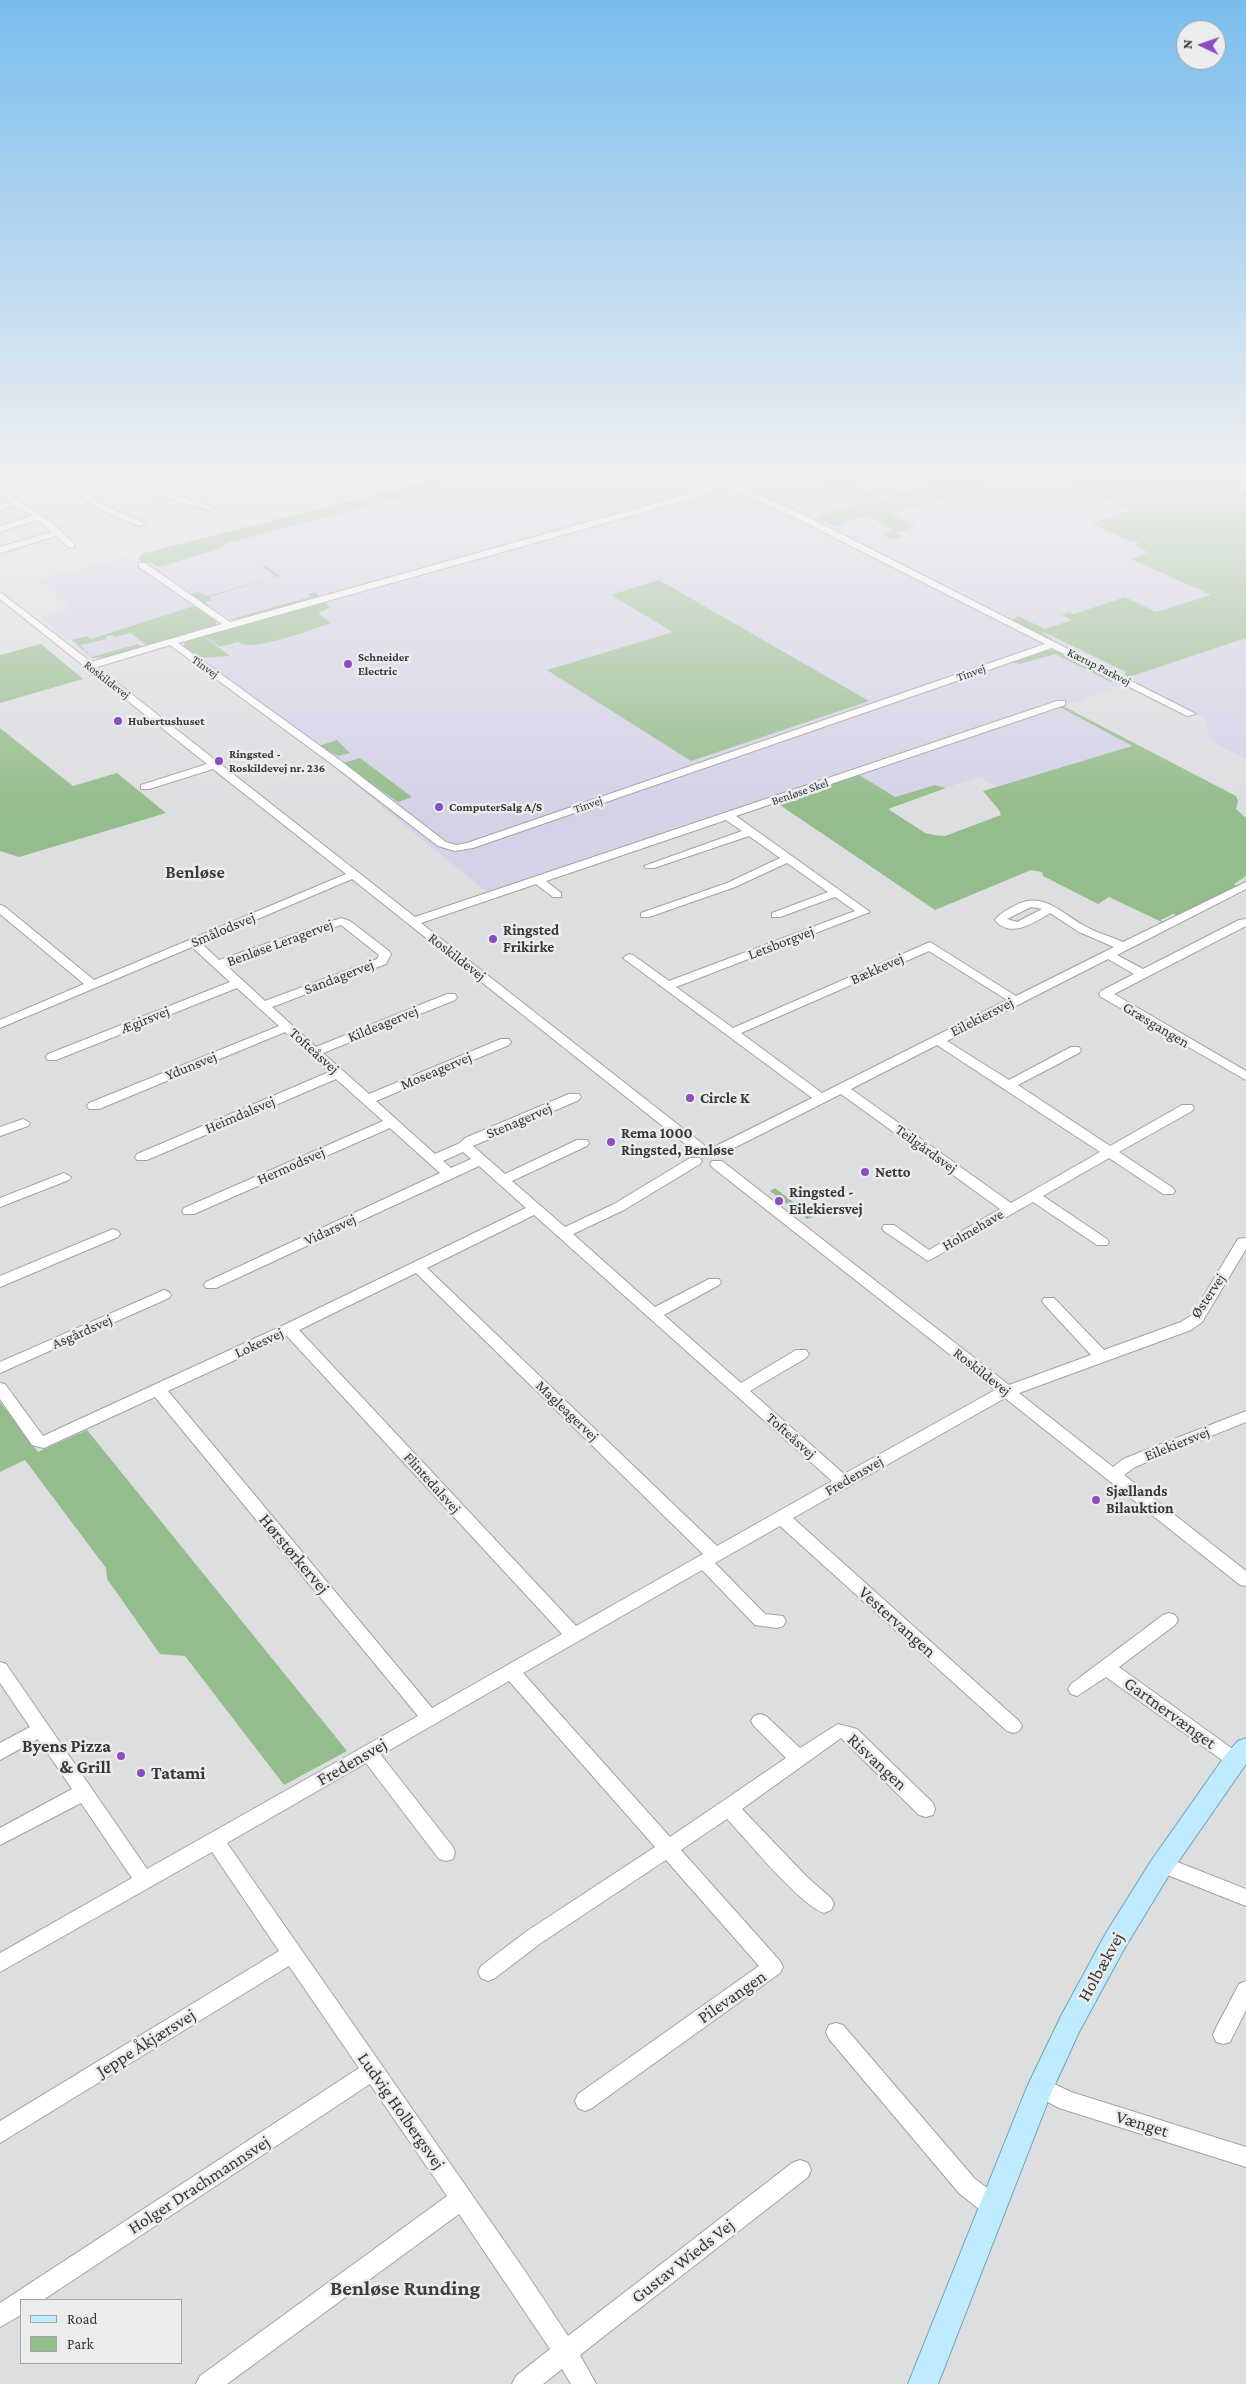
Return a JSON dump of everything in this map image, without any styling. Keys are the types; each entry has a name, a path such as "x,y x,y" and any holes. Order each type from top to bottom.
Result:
{"main road":[{"name":"Holbækvej","path":"923,2384 1040,2087 1070,2024 1110,1949 1162,1864 1240,1754"}],"street":[{"path":"171,585 229,625"},
{"path":"89,666 371,585"},
{"name":"Kærup Parkvej","path":"937,585 1191,714"},
{"name":"Roskildevej","path":"0,595 412,922 697,1155"},
{"name":"Tinvej","path":"171,642 329,757 442,844 455,848 469,846 1054,644"},
{"name":"Benløse Skel","path":"412,922 1061,703"},
{"path":"144,787 215,765"},
{"name":"Letsborgvej","path":"667,986 864,912 728,816"},
{"path":"650,866 749,832"},
{"path":"645,915 731,885 787,859"},
{"name":"Smålodsvej","path":"0,1024 353,875"},
{"path":"538,880 557,895"},
{"name":"Eilekiersvej","path":"719,1150 1246,885"},
{"name":"Letsborgvej","path":"776,915 836,893"},
{"path":"0,908 92,985"},
{"path":"1049,909 1082,930 1123,947"},
{"name":"Græsgangen","path":"1245,921 1105,994 1246,1076"},
{"name":"Benløse Leragervej","path":"218,964 335,922 346,923 365,938"},
{"name":"Sandagervej","path":"264,1006 382,961 384,954 365,938"},
{"name":"Tofteåsvej","path":"194,942 449,1174"},
{"name":"Bækkevej","path":"731,1033 930,946 1015,1000"},
{"path":"1109,955 1143,974"},
{"path":"629,958 821,1098"},
{"name":"Ægirsvej","path":"52,1057 239,983"},
{"name":"Kildeagervej","path":"314,1052 451,997"},
{"name":"Ydunsvej","path":"94,1106 288,1027"},
{"path":"937,1040 1010,1085 1168,1191"},
{"name":"Moseagervej","path":"367,1100 505,1042"},
{"path":"1010,1085 1075,1050"},
{"name":"Heimdalsvej","path":"142,1157 338,1073"},
{"name":"Teilgårdsvej","path":"842,1088 1010,1209"},
{"name":"Stenagervej","path":"465,1146 470,1141 574,1097"},
{"name":"Holmehave","path":"889,1228 928,1256 1187,1108"},
{"name":"Hermodsvej","path":"190,1211 392,1122"},
{"path":"0,1132 23,1123"},
{"path":"503,1180 582,1143"},
{"path":"434,1160 465,1146"},
{"name":"Tofteåsvej","path":"465,1146 843,1482"},
{"path":"564,1233 619,1206 709,1147 719,1150 723,1157 717,1164 705,1166 697,1155"},
{"path":"449,1174 480,1160"},
{"name":"Roskildevej","path":"717,1164 1005,1390 1111,1476 1246,1580"},
{"name":"Vidarsvej","path":"211,1285 449,1174"},
{"path":"0,1203 64,1177"},
{"path":"1033,1196 1102,1242"},
{"name":"Lokesvej","path":"0,1388 41,1443 80,1427 290,1329 536,1210"},
{"path":"0,1282 113,1234"},
{"name":"Østervej","path":"1005,1390 1021,1388 1186,1326 1197,1318 1242,1242 1246,1244"},
{"name":"Magleagervej","path":"418,1267 709,1559"},
{"path":"654,1314 714,1282"},
{"name":"Asgårdsvej","path":"0,1368 164,1295"},
{"path":"1049,1301 1102,1357"},
{"name":"Flintedalsvej","path":"290,1329 575,1636"},
{"path":"740,1390 801,1354"},
{"name":"Hørstørkervej","path":"158,1390 430,1718"},
{"name":"Fredensvej","path":"0,1963 1005,1390"},
{"name":"Eilekiersvej","path":"1111,1476 1129,1463 1246,1416"},
{"name":"Vestervangen","path":"782,1518 1013,1726"},
{"path":"709,1559 761,1620 776,1621"},
{"name":"Gartnervænget","path":"1077,1688 1169,1620"},
{"name":"Gartnervænget","path":"1106,1667 1240,1754"},
{"path":"0,1669 144,1880"},
{"name":"Pilevangen","path":"511,1672 773,1967 585,2101"},
{"path":"760,1721 798,1759"},
{"path":"0,1752 41,1729"},
{"name":"Risvangen","path":"668,1848 838,1732 844,1730 851,1734 926,1809"},
{"path":"368,1752 446,1853"},
{"path":"0,1837 84,1792"},
{"path":"729,1808 800,1883 824,1904"},
{"name":"Ludvig Holbergsvej","path":"214,1840 462,2199 565,2352 584,2384"},
{"path":"488,1972 534,1937 668,1848"},
{"path":"1162,1864 1246,1898"},
{"name":"Jeppe Åkjærsvej","path":"0,2133 291,1954"},
{"path":"1223,2035 1246,1990"},
{"path":"836,2032 967,2186 993,2206"},
{"name":"Holger Drachmannsvej","path":"26,2299 373,2070"},
{"name":"Vænget","path":"1040,2087 1066,2100 1246,2157"},
{"name":"Gustav Wieds Vej","path":"524,2384 800,2170"},
{"path":"208,2384 462,2199"},
{"name":"Holger Drachmannsvej","path":"0,2316 20,2303"}],"shaded area":[{"path":"44,585 1246,585 1246,759 1208,739 1207,719 1131,681 1061,707 1133,746 998,787 979,777 946,788 934,785 895,797 852,770 771,800 678,827 487,892 182,644 105,665 90,658 41,617 70,608"}],"green space":[{"path":"249,585 209,597 212,601 205,602 209,606 191,595 198,592 208,596"},
{"path":"642,585 668,585 869,701 691,761 547,670 673,632 611,595"},
{"path":"1189,585 1246,585 1246,638 1126,678 1126,672 1048,634 1040,632 1052,639 1048,639 1011,621 1018,616 1045,629 1072,620 1062,615 1069,612 1074,614 1125,597 1156,612 1211,595"},
{"path":"315,592 318,595 241,619 226,618 235,618 310,597 307,594"},
{"path":"319,602 325,603 330,607 318,613 331,623 283,639 256,645 245,645 238,642 220,647 203,635"},
{"path":"194,606 216,621 216,625 147,646 131,633 115,637 112,635 105,637 107,639 80,645 92,657 138,644 142,647 108,657 93,658 72,640 87,636 91,639"},
{"path":"202,635 230,656 199,658 184,646 185,641"},
{"path":"41,644 83,679 0,703 0,655"},
{"path":"1056,650 1110,678 1113,683 1055,654 1020,664 1013,662 1043,651"},
{"path":"1063,706 1236,796 1238,801 1236,809 1246,818 1246,876 1234,884 1237,886 1177,916 1173,914 1161,920 1164,923 1109,897 1098,904 1043,876 1042,872 1031,870 935,910 777,803 858,774 895,797 935,785 946,788 888,809 925,833 945,836 1001,815 983,791 1132,746 1060,707"},
{"path":"0,728 73,786 117,773 166,813 19,857 0,851"},
{"path":"337,740 350,753 338,756 319,746"},
{"path":"360,758 412,797 398,802 343,763"},
{"path":"775,1188 813,1217 807,1219 770,1191"},
{"path":"0,1402 38,1452 87,1430 347,1751 284,1785 185,1656 160,1654 107,1579 106,1568 25,1460 0,1472"}],"place":[{"name":"Schneider Electric","path":"348,664"},
{"name":"Hubertushuset","path":"118,721"},
{"name":"Ringsted - Roskildevej nr. 236","path":"219,761"},
{"name":"ComputerSalg A/S","path":"439,807"},
{"name":"Ringsted Frikirke","path":"493,939"},
{"name":"Circle K","path":"690,1098"},
{"name":"Rema 1000 Ringsted, Benløse","path":"611,1142"},
{"name":"Netto","path":"865,1172"},
{"name":"Ringsted - Eilekiersvej","path":"779,1201"},
{"name":"Sjællands Bilauktion","path":"1096,1500"},
{"name":"Byens Pizza & Grill","path":"121,1756"},
{"name":"Tatami","path":"141,1773"}],"district":[{"name":"Benløse","path":"195,872"},
{"name":"Benløse Runding","path":"405,2289"}]}
